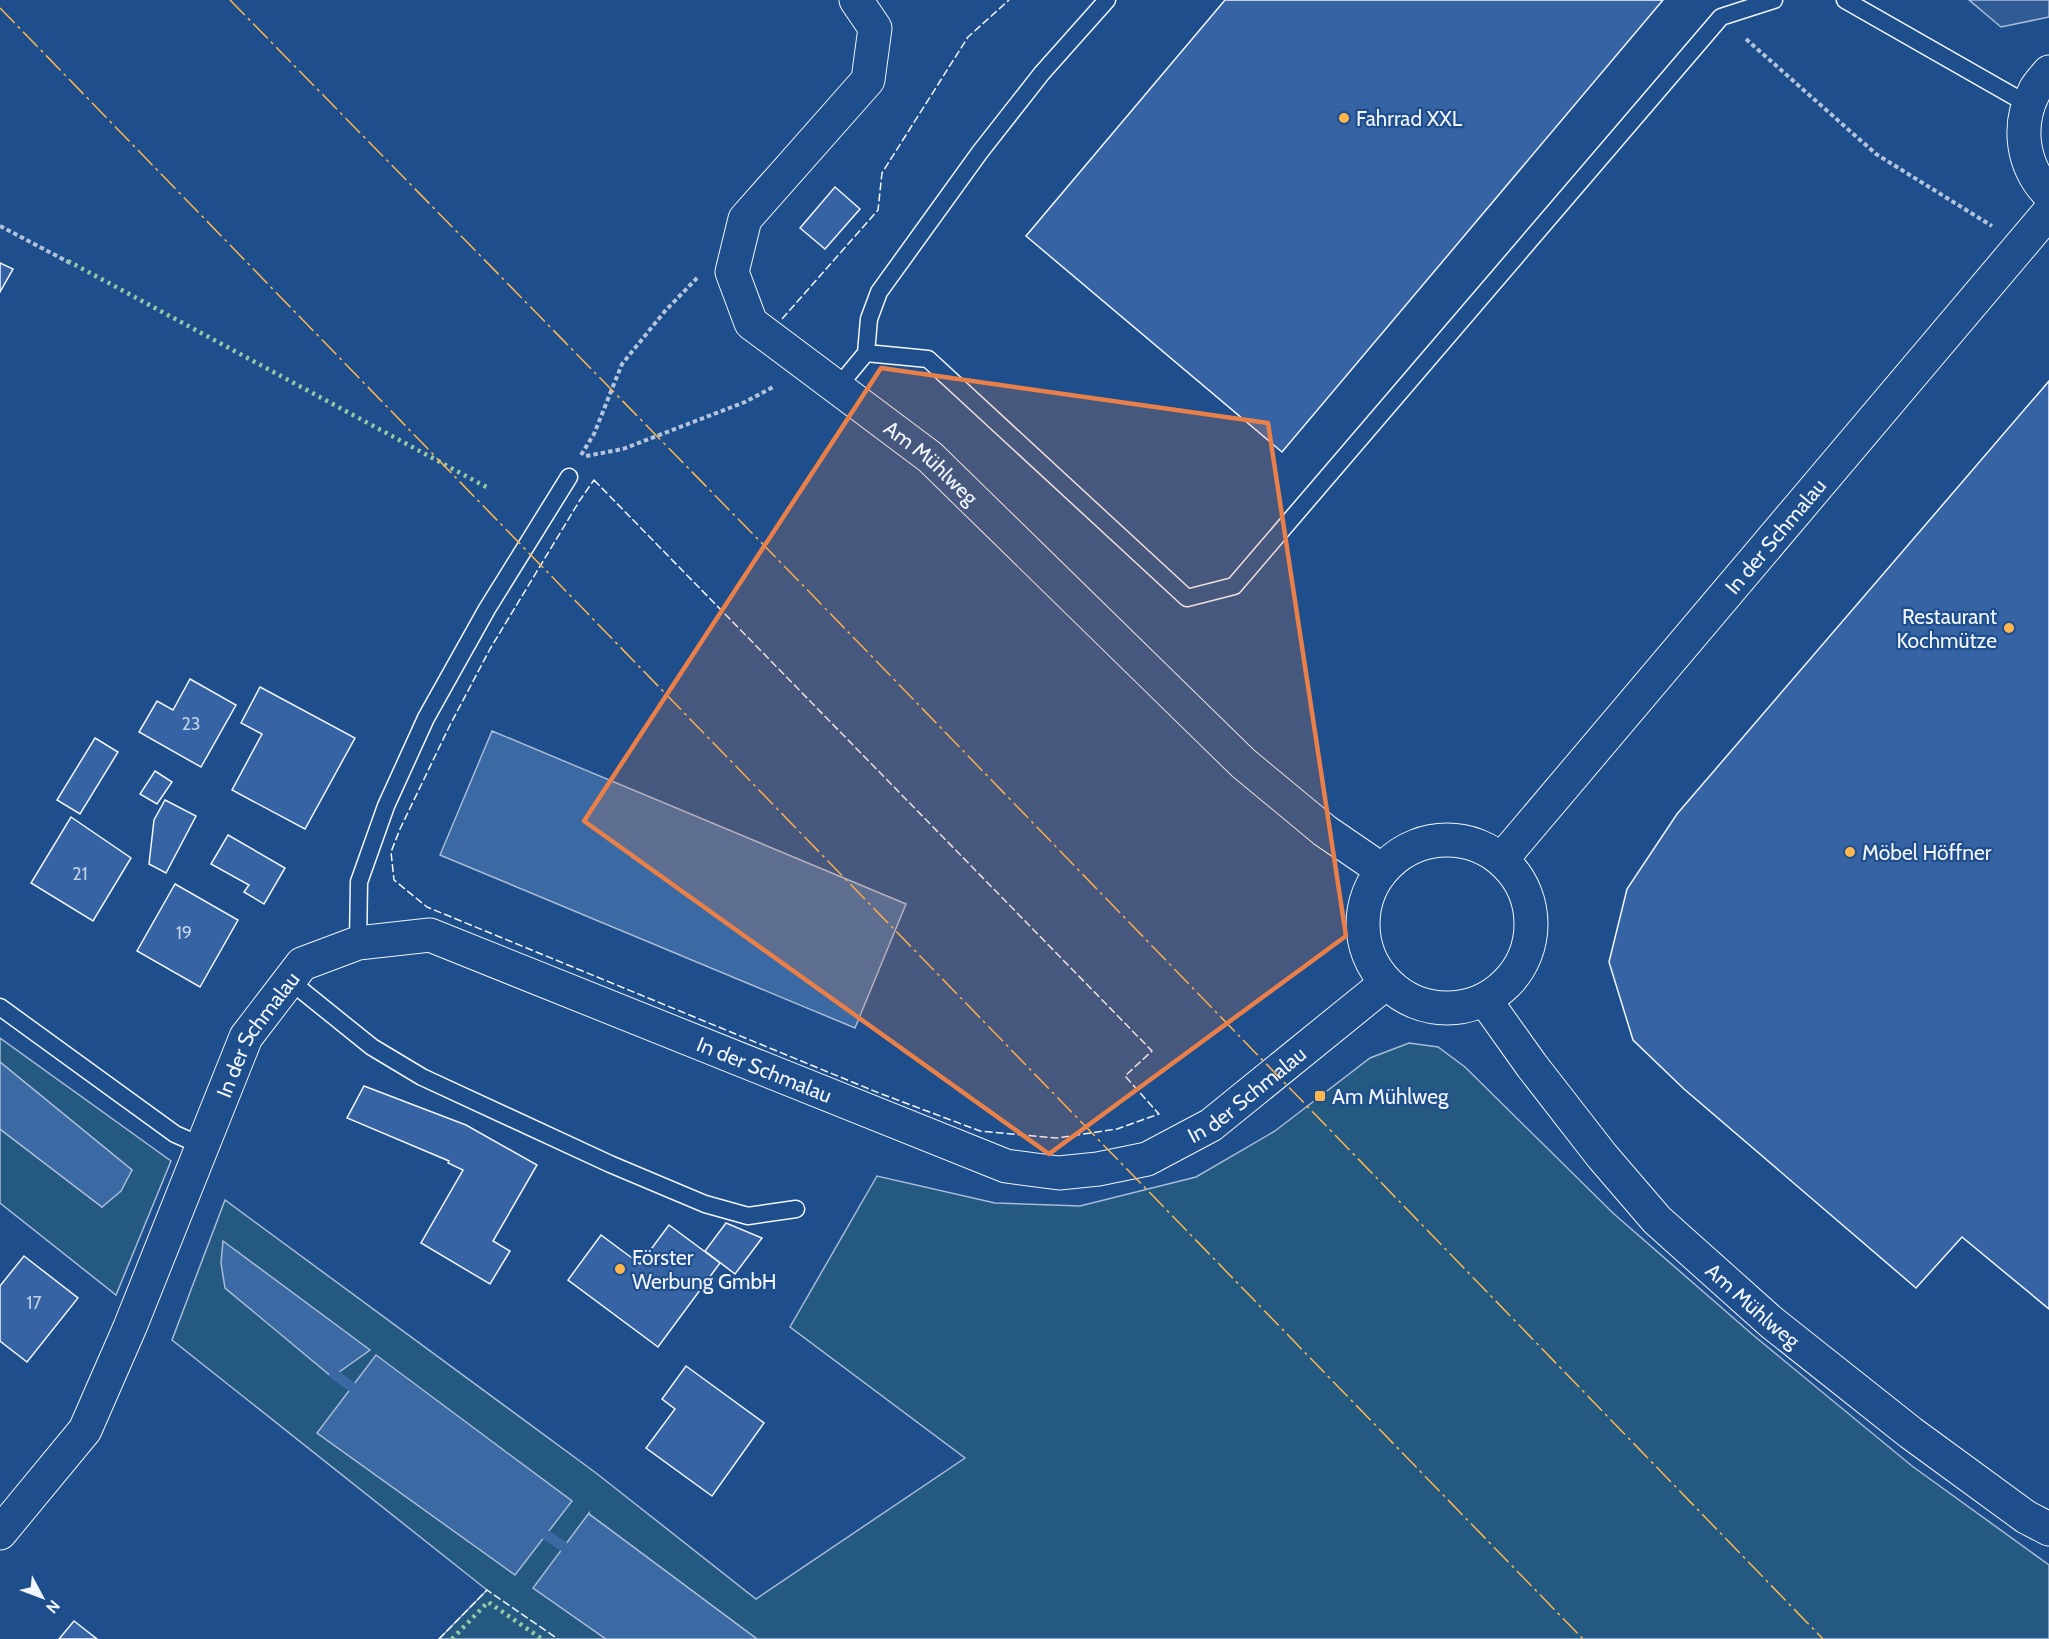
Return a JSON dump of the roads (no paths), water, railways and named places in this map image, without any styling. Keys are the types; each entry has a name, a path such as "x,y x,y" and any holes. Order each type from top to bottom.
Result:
{"street":[{"name":"Am Mühlweg","path":"856,0 875,28 868,80 746,219 732,272 751,323 930,457 1243,763 1325,831 1382,870"},
{"path":"2049,72 2035,89 2028,105 2023,138 2028,163 2040,185 2049,194"},
{"name":"In der Schmalau","path":"1502,859 2049,212"},
{"path":"1453,839 1479,845 1502,859 1520,880 1531,906 1532,934 1524,961 1508,984 1485,1000 1459,1008 1432,1007 1408,999 1386,983 1372,963 1364,940 1362,915 1369,891 1382,870 1401,852 1427,841 1436,840 1453,839"},
{"name":"In der Schmalau","path":"0,1533 85,1430 130,1327 246,1037 302,964 358,943 430,935 1006,1166 1059,1173 1098,1169 1148,1158 1211,1125 1386,983"},
{"name":"Am Mühlweg","path":"1485,1000 1532,1066 1602,1156 1657,1220 1771,1322 1911,1433 2026,1516 2049,1529"}],"lane":[{"path":"837,388 867,353 869,319 879,292 980,152 1042,73 1107,0"},
{"path":"867,353 928,359 1187,598 1234,586 1721,17 1774,0"},
{"path":"1845,0 2028,105"},
{"path":"358,943 359,882 386,806 437,698 487,609 569,477"},
{"path":"290,981 372,1047 422,1077 590,1154 705,1204 748,1216 796,1209"},
{"path":"0,1007 175,1134 202,1146"}],"waterway":[{"path":"334,1374 352,1387"},
{"path":"546,1535 564,1547"}],"place":[{"name":"Fahrrad XXL","path":"1344,118"},
{"name":"Restaurant Kochmütze","path":"2009,628"},
{"name":"Möbel Höffner","path":"1850,852"},
{"name":"Am Mühlweg","path":"1320,1096"},
{"name":"Förster Werbung GmbH","path":"620,1269"}]}
